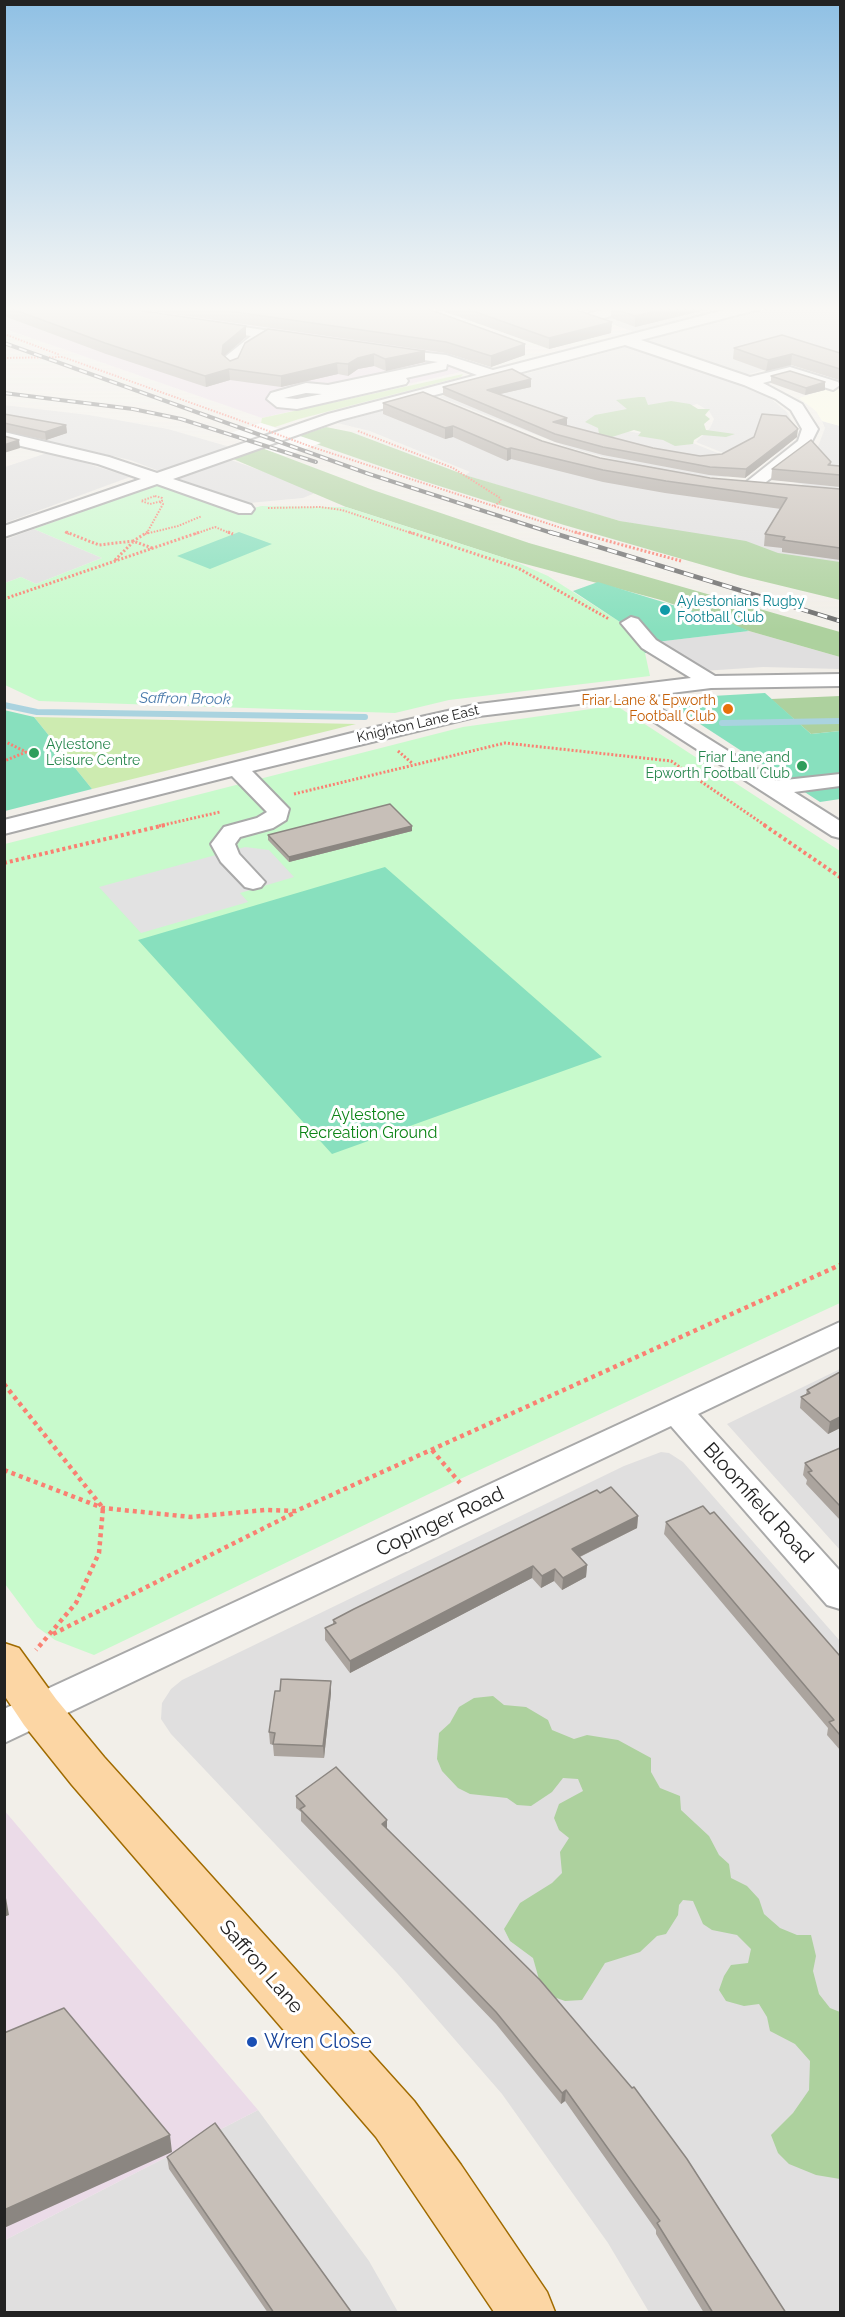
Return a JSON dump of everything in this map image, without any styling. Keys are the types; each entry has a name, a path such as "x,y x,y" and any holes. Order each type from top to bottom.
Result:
{"main road":[{"name":"Saffron Lane","path":"21,1654 22,1720 96,1780 394,2119 442,2184 527,2313"}],"street":[{"path":"4,532 243,448 347,414"},
{"path":"748,487 801,448 810,429 803,414"},
{"path":"4,437 46,445 156,478 246,509"},
{"path":"15,456 46,445"},
{"path":"729,484 769,489"},
{"path":"631,623 650,644 711,682"},
{"name":"Knighton Lane East","path":"6,824 446,716 513,705 635,693 711,682 840,680"},
{"path":"635,693 646,708 840,831"},
{"path":"236,768 278,809 278,815 265,823 232,832 223,844 229,858 254,882"},
{"path":"771,788 840,780"},
{"name":"Copinger Road","path":"22,1720 840,1333"},
{"name":"Bloomfield Road","path":"676,1410 840,1595"}],"path":[{"path":"222,414 312,447 493,507 681,561"},
{"path":"319,422 381,438 453,468 500,498 501,501 493,507"},
{"path":"148,531 163,504 160,502"},
{"path":"246,509 320,507 342,510 518,568 540,578 610,620"},
{"path":"113,562 133,541 148,531 178,526 199,516 211,516"},
{"path":"26,524 69,532 99,545 133,541 155,549"},
{"path":"4,599 217,526 232,534"},
{"path":"4,741 26,752 4,761"},
{"path":"287,795 505,743 670,761 840,877"},
{"path":"4,863 231,809"},
{"path":"21,1654 50,1635 296,1511 840,1265"},
{"path":"4,1384 85,1482 103,1508 99,1553 76,1603 50,1635"},
{"path":"432,1450 478,1504"},
{"path":"4,1470 103,1508 191,1517 265,1510 296,1511"}],"shaded area":[{"path":"4,414 82,414 168,429 230,447 159,471 130,460 5,432"},
{"path":"251,414 279,414 262,418"},
{"path":"369,414 449,414 539,451 840,500 840,570 734,543 620,521 545,500 465,475 470,472 370,431 337,423"},
{"path":"483,414 664,414 616,429 693,443 752,467 725,477 699,476 635,465 570,448"},
{"path":"711,414 788,414 794,425 792,438 783,450 755,466 696,442 710,428 714,419"},
{"path":"818,414 840,414 840,426 822,421"},
{"path":"822,421 840,426 840,488 807,486 791,481 817,449 825,428"},
{"path":"50,452 130,477 5,523 5,467"},
{"path":"228,459 320,491 303,498 249,503 175,478"},
{"path":"34,529 102,558 36,584 21,577 5,583 4,540"},
{"path":"749,631 840,657 840,669 763,667 703,671 655,642"},
{"path":"245,847 269,850 294,877 240,893 248,902 141,933 99,887"},
{"path":"840,1369 840,1550 727,1424"},
{"path":"661,1452 669,1453 683,1462 840,1641 840,2312 649,2312 608,2243 502,2094 397,1973 171,1734 161,1719 162,1703 171,1689 182,1680 624,1466"},
{"path":"4,1810 258,2110 5,2240 4,2240"},
{"path":"258,2110 369,2261 398,2312 5,2312 5,2240"}],"green space":[{"path":"280,414 318,414 275,427 261,423 262,418"},
{"path":"706,414 710,419 704,424 706,430 735,434 726,437 702,435 694,440 693,444 675,446 663,440 638,436 641,432 634,430 612,437 599,434 598,428 585,422 595,415"},
{"path":"326,427 351,432 465,475 620,521 746,541 778,553 840,562 840,600 741,576 564,525 420,480 296,437"},
{"path":"262,448 373,490 529,543 840,632 840,657 749,631 661,600 514,561 346,507 231,458"},
{"path":"156,485 237,513 261,506 346,507 514,561 548,576 620,622 645,653 650,676 449,700 395,713 39,701 5,685 5,583 21,577 36,584 102,558 34,529"},
{"path":"239,532 272,544 210,569 177,556"},
{"path":"598,582 728,622 749,631 656,642 657,653 645,653 620,622 573,591"},
{"name":"Friar Lane and Epworth Football Club","path":"765,693 811,734 840,731 840,799 820,802 677,709 678,704 695,697"},
{"path":"840,696 840,731 811,734 771,699"},
{"name":"Aylestone Recreation Ground","path":"612,706 620,708 840,851 840,1303 458,1480 94,1655 55,1640 37,1627 5,1584 5,844 463,727"},
{"name":"Aylestone Leisure Centre","path":"4,710 34,717 92,789 5,811"},
{"path":"34,717 356,724 92,789"},
{"path":"385,867 602,1057 332,1154 138,940"},
{"path":"493,1696 504,1705 526,1707 548,1720 552,1730 574,1739 587,1735 618,1740 651,1758 651,1772 660,1788 680,1796 681,1810 709,1836 719,1855 729,1864 731,1878 747,1886 759,1899 764,1914 780,1928 797,1935 811,1935 816,1956 813,1971 819,1994 830,2008 840,2012 840,2179 816,2175 789,2164 778,2153 771,2135 793,2113 809,2090 810,2061 795,2044 770,2031 767,2017 759,2004 744,2006 726,2001 719,1990 724,1976 731,1965 748,1963 751,1949 737,1935 712,1930 703,1924 693,1901 683,1900 679,1905 678,1915 666,1934 657,1936 640,1952 605,1963 582,2000 565,2001 548,1995 540,1983 533,1958 510,1941 504,1929 520,1903 552,1883 562,1873 560,1852 569,1838 559,1830 554,1818 559,1804 583,1791 578,1779 563,1778 552,1792 531,1806 517,1805 507,1798 470,1794 458,1788 442,1771 437,1759 439,1733 450,1723 459,1707 474,1698"}],"pier":[{"path":"261,423 321,443 285,456 224,435"}],"building":[{"path":"5,414 66,425 45,432 4,423"},
{"path":"411,414 477,414 542,441 600,458 710,478 840,489 840,548 783,540 785,537 765,534 787,498 603,470 511,448 507,449 453,426 445,428"},
{"path":"508,414 556,414 567,418 553,422 653,448 700,456 722,454 754,437 762,414 786,416 798,429 746,469 710,467 603,447 555,434"},
{"path":"4,436 19,440 4,445"},
{"path":"811,440 831,462 828,465 840,466 840,475 772,469"},
{"path":"390,804 412,826 289,857 268,835"},
{"path":"840,1372 840,1417 830,1422 801,1397 810,1393 807,1390"},
{"path":"840,1448 840,1506 808,1472 812,1471 805,1463"},
{"path":"611,1487 638,1516 572,1549 587,1565 563,1578 555,1569 542,1576 533,1566 350,1661 325,1628 336,1623 333,1620 354,1609 597,1490 600,1493"},
{"path":"703,1506 710,1514 714,1512 840,1656 840,1735 829,1722 834,1720 666,1522"},
{"path":"281,1679 331,1681 323,1746 273,1744 275,1733 269,1732 275,1691 280,1691"},
{"path":"336,1767 387,1820 382,1824 540,1980 632,2088 634,2087 687,2159 786,2313 713,2313 657,2223 660,2221 566,2090 562,2093 496,2012 300,1809 305,1806 296,1796"},
{"path":"64,2008 170,2135 4,2210 4,2033"},
{"path":"215,2123 352,2313 274,2313 167,2157"}],"waterway":[{"name":"Saffron Brook","path":"4,705 37,712 365,717"},
{"name":"Saffron Brook","path":"722,723 840,721"}],"railway":[{"path":"158,414 181,419 316,462"},
{"path":"202,414 369,474 555,534"},
{"path":"550,532 840,621"}],"place":[{"name":"Aylestonians Rugby Football Club","path":"665,610"},
{"name":"Friar Lane & Epworth Football Club","path":"728,709"},
{"name":"Aylestone Leisure Centre","path":"34,753"},
{"name":"Friar Lane and Epworth Football Club","path":"802,766"},
{"name":"Wren Close","path":"252,2042"}]}
